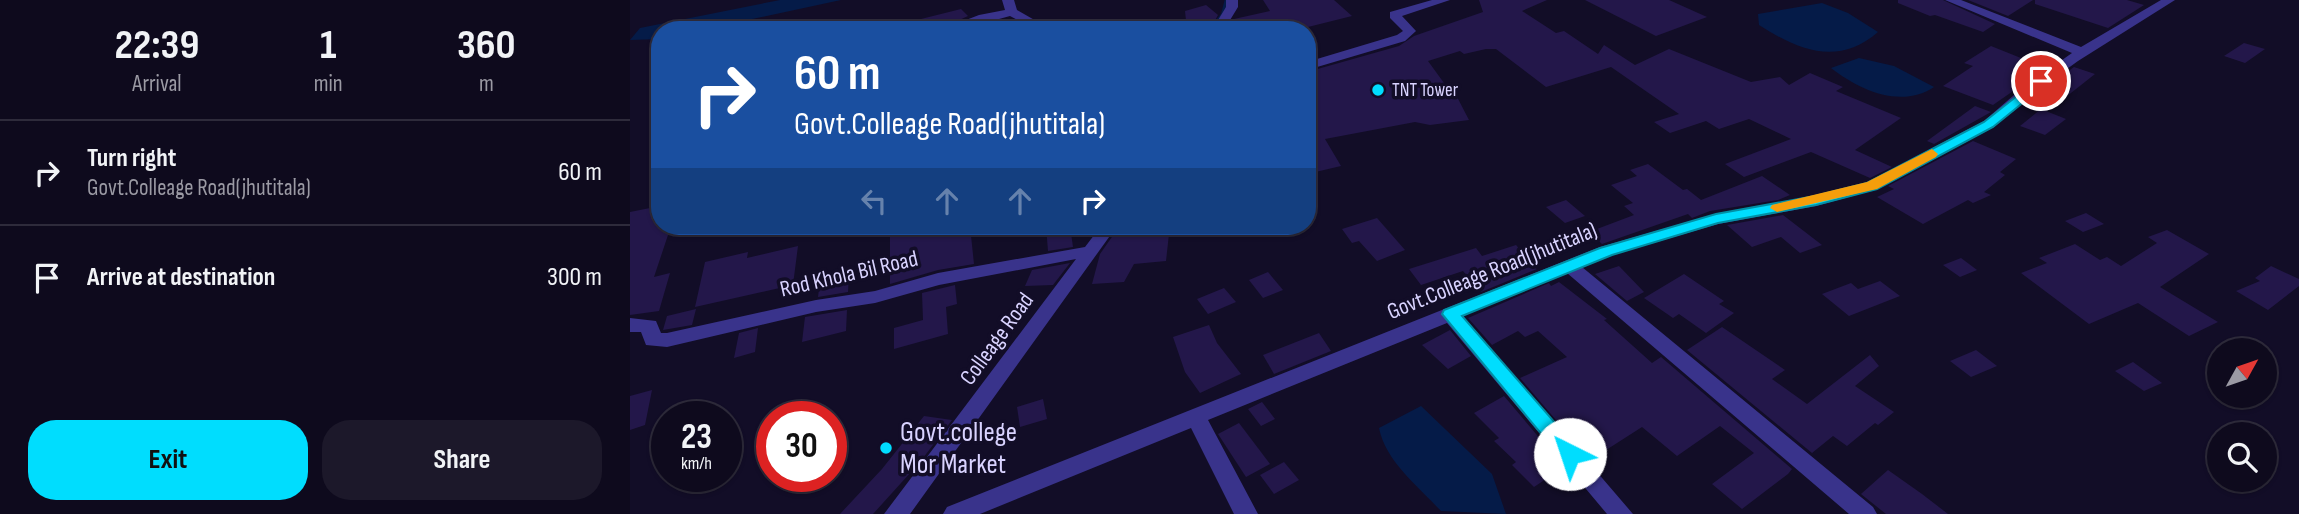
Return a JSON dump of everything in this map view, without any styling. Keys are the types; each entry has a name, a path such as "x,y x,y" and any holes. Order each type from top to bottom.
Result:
{"street":[{"path":"1223,21 1232,7 1232,0"},
{"path":"1316,63 1401,38 1410,31 1394,15 1444,0"},
{"path":"1951,0 2084,53"},
{"name":"Govt.Colleage Road(jhutitala)","path":"955,514 1606,251 1716,219 1816,201 1872,186 1989,124 2026,92 2169,0"},
{"path":"974,21 1010,6 1032,21"},
{"name":"Colleage Road","path":"896,514 1103,235"},
{"name":"Rod Khola Bil Road","path":"630,325 649,326 653,340 659,341 728,328 816,306 875,297 937,279 1091,252"},
{"path":"1569,266 1865,514"},
{"path":"1450,314 1621,514"},
{"path":"1196,417 1246,514"}],"water":[{"path":"780,0 841,0 743,21 675,21"},
{"path":"1822,3 1848,13 1878,32 1863,43 1833,52 1818,51 1788,42 1759,25 1758,14"},
{"path":"651,26 651,39 630,40 640,28"},
{"path":"1859,58 1894,66 1934,87 1908,96 1881,94 1854,83 1831,68"},
{"path":"1421,406 1492,474 1506,514 1441,511 1396,463 1388,452 1379,428"}],"building":[{"path":"1263,0 1334,0 1352,16 1316,25 1316,21 1233,21 1270,11"},
{"path":"1479,0 1547,0 1522,11 1556,33 1564,31 1598,54 1604,45 1635,65 1669,49 1751,82 1780,77 1789,85 1810,73 1843,87 1836,91 1901,118 1855,150 1892,167 1870,178 1811,152 1744,177 1725,164 1791,139 1749,119 1719,129 1706,121 1670,133 1654,122 1679,114 1611,67 1546,87 1496,49 1486,49 1464,54 1460,51 1428,61 1452,94 1455,93 1469,120 1430,125 1415,122 1325,139 1341,166 1316,172 1316,69 1399,46 1414,36 1483,12"},
{"path":"1585,0 1669,0 1707,17 1656,36"},
{"path":"1898,0 1943,0 1995,24 1983,32 1935,15 1930,16 1898,3"},
{"path":"1968,0 2033,0 2008,16"},
{"path":"2035,0 2127,0 2144,5 2108,28 2035,4"},
{"path":"1206,5 1218,15 1215,21 1186,21 1185,11"},
{"path":"961,9 968,16 957,21 913,21"},
{"path":"2244,43 2265,49 2245,63 2224,56"},
{"path":"1991,46 2046,68 1993,105 1943,86 1973,66 1964,63"},
{"path":"2074,67 2095,74 2057,104 2034,96"},
{"path":"1975,106 1991,112 1934,144 1927,141"},
{"path":"2041,109 2066,119 2045,135 2020,126"},
{"path":"1973,141 2016,159 2000,172 2005,175 1984,192 1991,195 1973,203 1968,200 1923,224 1877,197 1894,189 1888,186"},
{"path":"1648,164 1701,200 1762,176 1790,195 1778,200 1710,211 1692,218 1688,214 1602,244 1589,232 1634,215 1624,206 1633,203 1611,185 1637,176 1630,170"},
{"path":"1566,200 1585,216 1565,223 1546,207"},
{"path":"651,208 651,235 668,235 654,277 670,273 659,311 630,315 630,212"},
{"path":"2086,213 2104,224 2083,232 2065,221"},
{"path":"1783,215 1822,245 1800,253 1781,237 1752,247 1727,225"},
{"path":"1377,218 1405,250 1377,261 1359,241 1352,243 1342,229"},
{"path":"2167,230 2209,254 2160,287 2218,322 2189,336 2138,303 2089,324 2021,273 2047,263 2039,258 2075,244 2100,260 2107,257 2121,266 2157,243 2148,237"},
{"path":"890,235 971,235 974,264 938,270 890,284"},
{"path":"1047,235 1071,235 1073,247 1048,251"},
{"path":"1113,235 1169,235 1166,261 1134,264 1124,282 1092,284 1100,254"},
{"path":"1516,245 1537,269 1481,292 1463,271 1421,285 1409,269 1476,248 1482,256"},
{"path":"798,246 793,285 695,307 705,262 748,252 747,258"},
{"path":"1961,258 1977,270 1960,277 1943,265"},
{"path":"1070,263 1053,285 1025,286 1032,270"},
{"path":"1619,266 1644,292 1627,301 1595,274"},
{"path":"2271,266 2299,279 2299,286 2268,310 2236,291 2260,281 2255,278"},
{"path":"1268,272 1283,290 1263,298 1249,280"},
{"path":"849,274 848,292 818,297 820,281"},
{"path":"1684,274 1724,301 1719,304 1734,313 1706,333 1679,314 1673,318 1644,298"},
{"path":"1880,281 1900,296 1849,316 1822,294 1851,283 1858,289"},
{"path":"1559,282 1607,319 1604,320 1652,363 1661,357 1792,469 1788,474 1742,509 1712,484 1754,453 1720,426 1677,456 1642,427 1603,452 1591,441 1580,448 1520,378 1567,357 1538,331 1525,337 1518,331 1492,345 1468,318 1549,283 1551,286"},
{"path":"955,285 957,304 946,307 948,334 894,349 894,328 923,320 922,293"},
{"path":"1224,288 1236,302 1208,314 1197,299"},
{"path":"696,309 692,325 663,330 667,316"},
{"path":"847,310 846,331 802,342 805,317"},
{"path":"1209,325 1217,343 1241,374 1200,393 1185,372 1173,337"},
{"path":"1722,327 1785,370 1772,379 1807,404 1870,355 1879,366 1855,386 1894,412 1878,425 1875,423 1847,446 1833,436 1812,453 1687,350"},
{"path":"758,328 755,352 734,358 739,333"},
{"path":"1450,330 1471,356 1448,369 1422,345"},
{"path":"1319,333 1331,351 1274,374 1263,355"},
{"path":"1976,350 1997,366 1971,377 1950,361"},
{"path":"2133,362 2162,383 2144,391 2115,371"},
{"path":"652,390 645,425 630,430 630,396"},
{"path":"1504,396 1564,467 1534,487 1512,465 1516,462 1494,441 1499,438 1474,413"},
{"path":"1043,399 1047,419 1020,427 1017,407"},
{"path":"1262,402 1275,419 1261,426 1248,409"},
{"path":"924,416 952,420 920,462 873,514 840,514 882,469"},
{"path":"1239,423 1270,464 1246,477 1218,434"},
{"path":"1284,462 1299,480 1274,494 1260,475"},
{"path":"1888,470 1948,514 1886,514 1861,494"}],"waterway":[{"path":"1218,21 1223,15 1227,0"}],"slow traffic":[{"path":"1777,208 1872,186 1932,154"}],"place":[{"name":"TNT Tower","path":"1378,90"},
{"name":"Govt.college Mor Market","path":"886,448"}],"route":[{"path":"1570,454 1450,314 1606,251 1716,219 1816,201 1872,186 1989,124 2041,81"}]}
